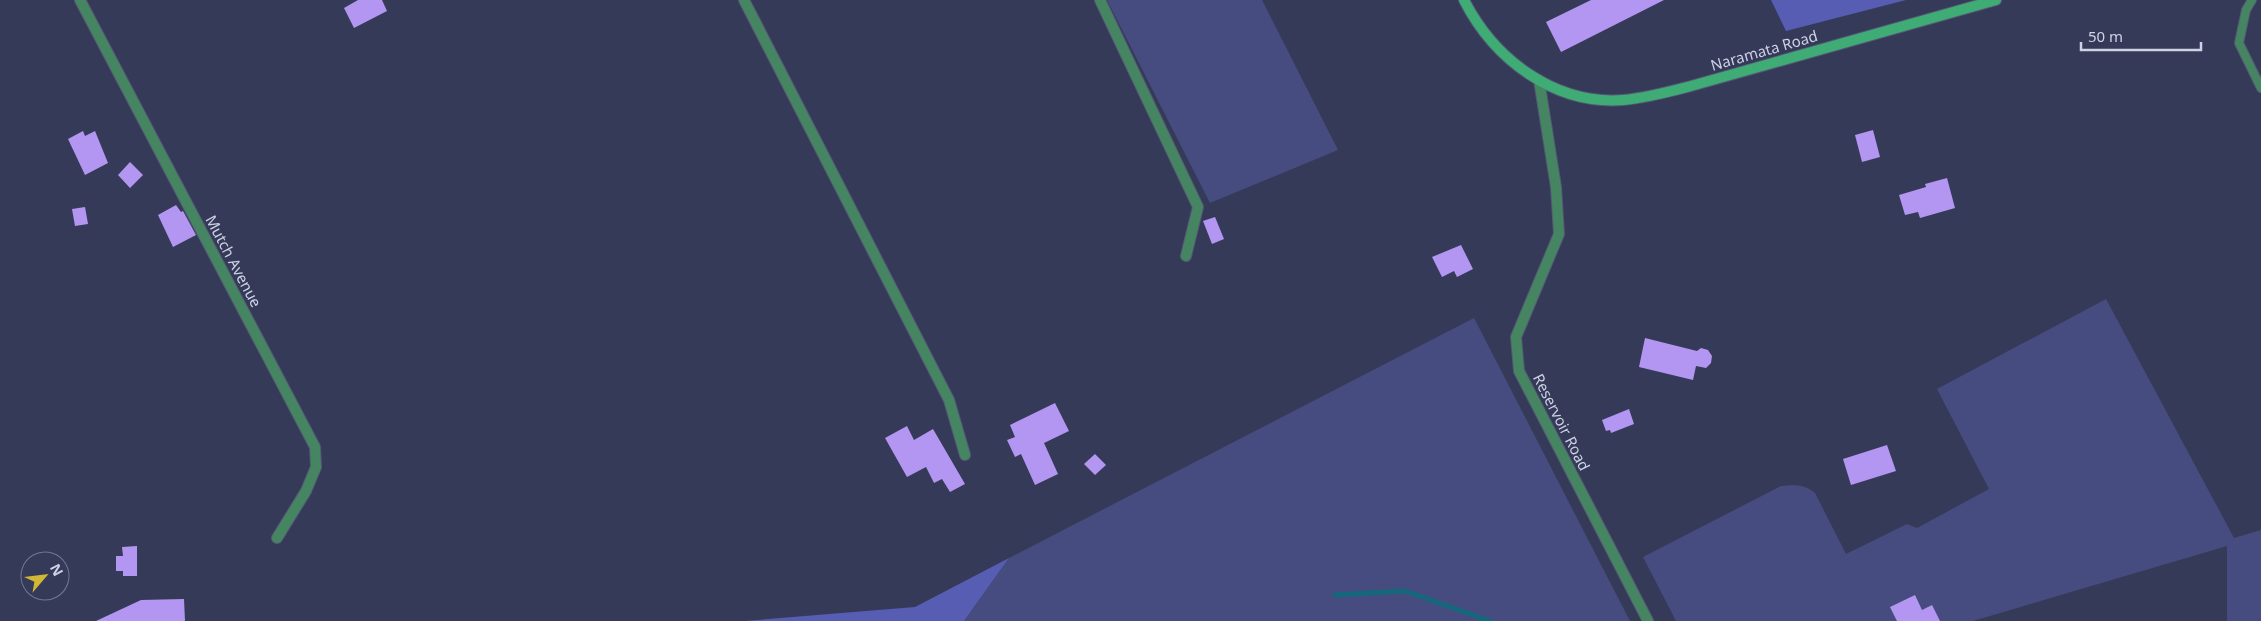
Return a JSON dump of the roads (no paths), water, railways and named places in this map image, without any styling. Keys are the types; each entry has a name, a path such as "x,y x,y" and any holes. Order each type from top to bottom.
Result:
{"main road":[{"name":"Naramata Road","path":"1464,0 1477,23 1496,49 1519,68 1539,80 1580,97 1622,100 1648,97 1690,86 1996,0"}],"street":[{"name":"Mutch Avenue","path":"80,0 315,448 316,466 306,491 277,538"},
{"path":"744,0 949,400 964,455"},
{"path":"1100,0 1198,207 1186,256"},
{"name":"Reservoir Road","path":"1539,80 1556,187 1559,234 1516,337 1519,371 1648,621"}],"lane":[{"path":"2252,0 2246,10 2239,43 2261,88"}],"waterway":[{"path":"1335,595 1405,591 1490,621"}]}
